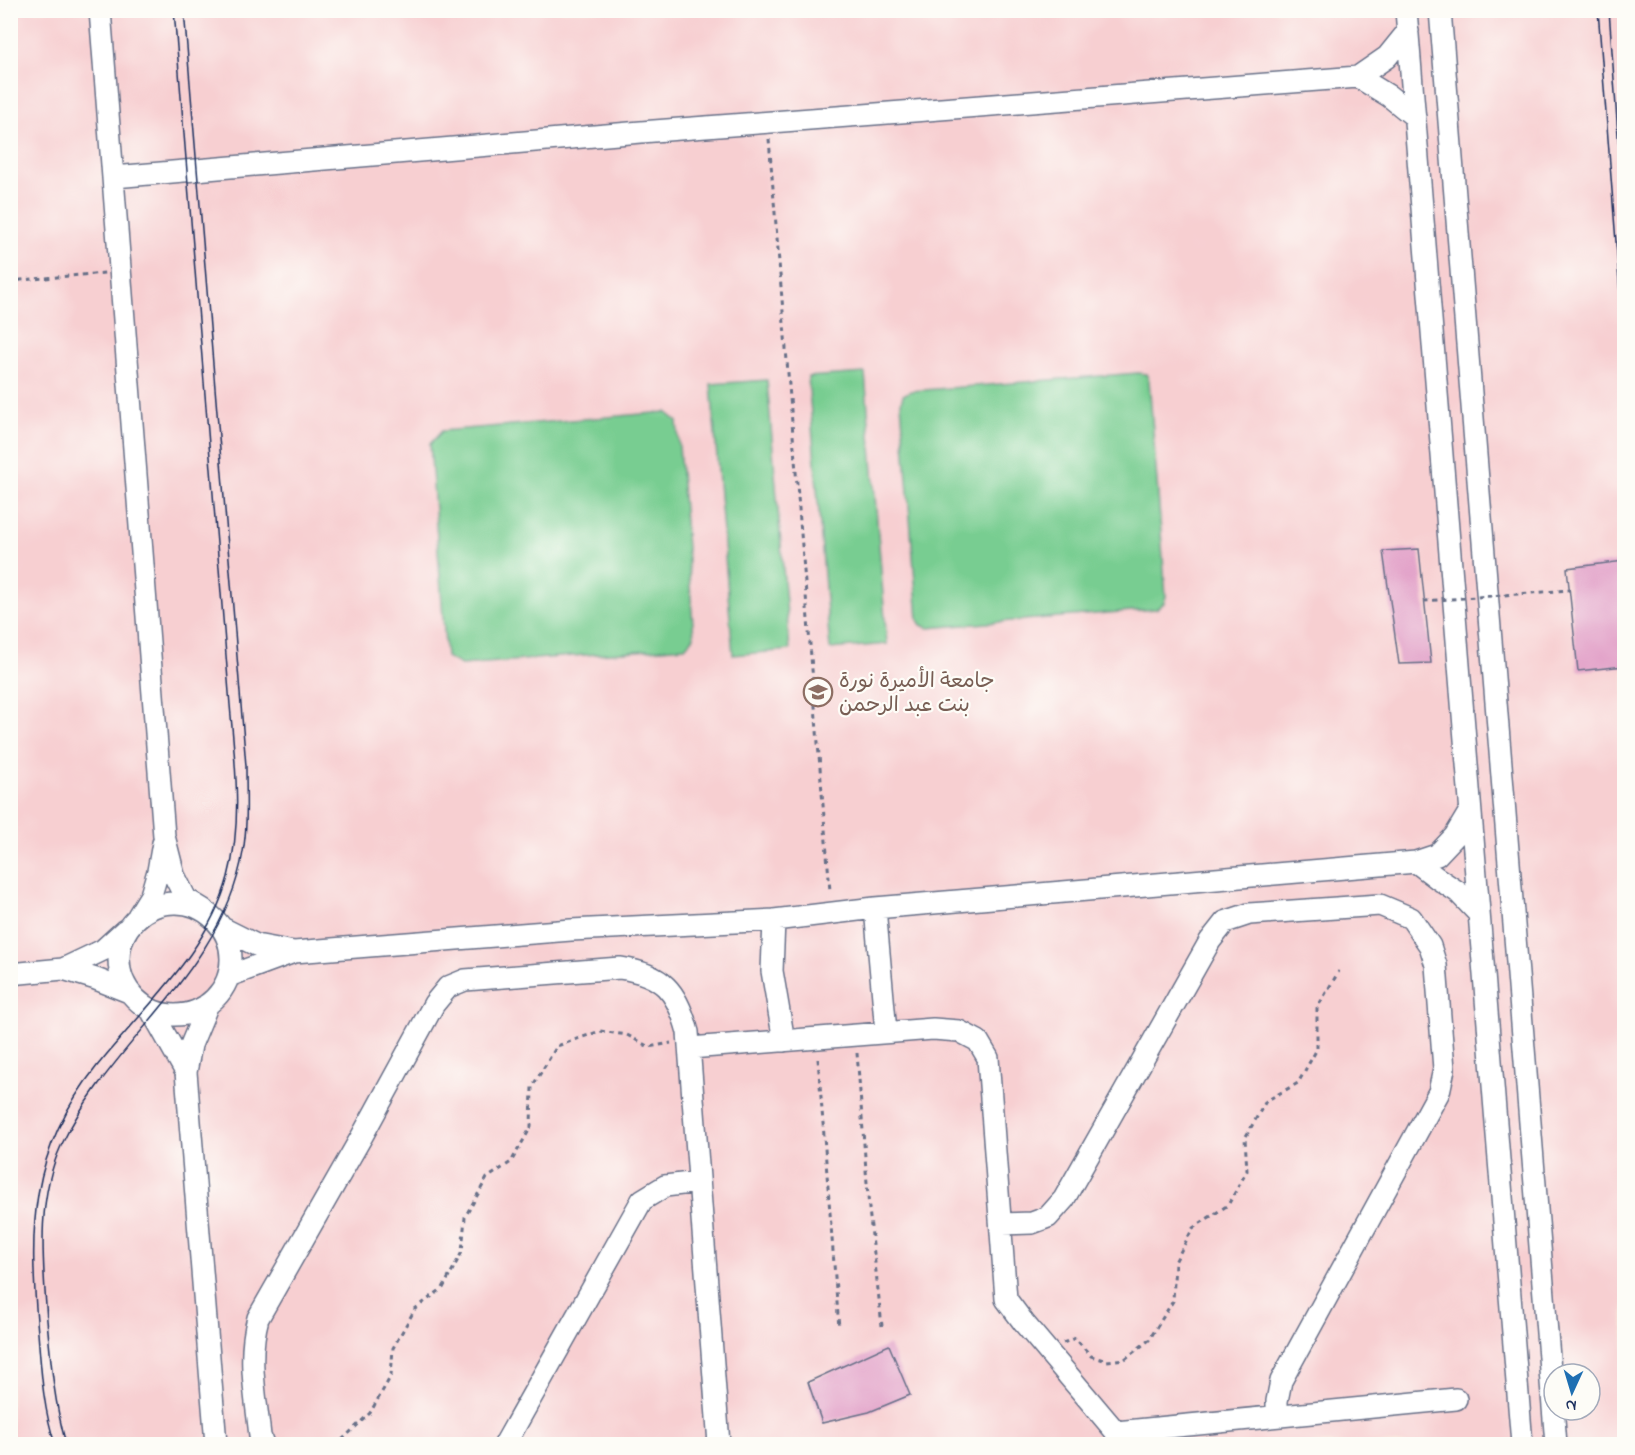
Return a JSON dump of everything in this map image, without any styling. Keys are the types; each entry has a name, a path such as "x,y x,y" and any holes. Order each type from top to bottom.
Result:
{"street":[{"path":"100,10 164,836 174,875 186,899 214,918 222,928 229,943 231,960 229,976 220,992 208,1004 180,1015 151,1010 139,1002 129,992 121,977 118,960 120,944 151,895 158,872 164,836"},
{"path":"1440,10 1556,1444"},
{"path":"114,177 768,122 1358,77 1387,57 1407,21"},
{"path":"1407,21 1522,1444"},
{"path":"1358,77 1389,96 1415,117"},
{"path":"222,928 256,945 294,952 571,930 774,920 875,908 1416,862 1437,855 1455,836 1470,811"},
{"path":"1416,862 1458,892 1478,913"},
{"path":"10,974 63,969 103,950 153,907 170,903 187,904 204,910"},
{"path":"1000,1224 1032,1223 1048,1217 1064,1199 1210,940 1225,922 1249,914 1380,905 1411,918 1430,946 1436,965 1444,1069 1439,1092 1281,1382 1277,1416"},
{"path":"875,908 886,1032"},
{"path":"774,920 783,972 784,1041"},
{"path":"229,976 294,952"},
{"path":"263,1444 260,1436 251,1358 252,1339 258,1318 434,1004 448,987 465,980 620,968 642,971 660,980 673,995 683,1012 680,1046 699,1182 719,1444"},
{"path":"63,969 129,992"},
{"path":"208,1004 191,1046 186,1072 216,1444"},
{"path":"151,1010 186,1072"},
{"path":"680,1046 784,1041 933,1029 959,1031 978,1041 988,1058 1006,1299 1117,1438 1277,1416 1456,1399"},
{"path":"505,1444 642,1200 665,1186 699,1182"}],"path":[{"path":"768,122 830,891"},
{"path":"10,281 121,272"},
{"path":"1424,601 1570,590"},
{"path":"1061,1343 1075,1338 1091,1356 1107,1361 1125,1359 1149,1340 1173,1301 1174,1262 1193,1228 1228,1205 1246,1171 1245,1138 1266,1101 1298,1083 1317,1049 1317,1008 1339,971"},
{"path":"342,1440 370,1413 391,1376 393,1348 415,1309 443,1288 462,1252 465,1217 487,1178 511,1162 531,1127 532,1087 557,1046 600,1031 627,1035 649,1047 680,1046"},
{"path":"857,1053 882,1326"},
{"path":"818,1059 839,1328"}],"shaded area":[{"name":"جامعة الأميرة نورة بنت عبد الرحمن","path":"10,11 1624,11 1624,1444 11,1444"}],"green space":[{"path":"865,373 887,644 830,649 808,377"},
{"path":"1146,374 1149,380 1166,596 1164,603 1156,609 928,628 921,625 918,620 901,403 903,395 911,391"},
{"path":"767,380 790,650 733,655 711,384"},
{"path":"666,412 677,421 694,637 685,647 461,665 446,657 430,444 442,431"}],"building":[{"path":"1419,549 1431,663 1399,664 1383,551"},
{"path":"1624,561 1624,666 1578,671 1567,568"},
{"path":"889,1345 910,1395 869,1412 822,1423 808,1382"}],"tram line":[{"path":"55,1444 43,1389 35,1295 35,1225 38,1193 46,1161 57,1130 74,1098 97,1066 173,978 206,930 219,904 228,877 233,856 237,813 236,770 174,10"},
{"path":"66,1444 54,1382 44,1276 43,1232 53,1167 61,1146 82,1108 107,1073 190,970 213,934 231,895 243,852 246,831 246,766 184,10"},
{"path":"1598,10 1624,345"},
{"path":"1609,10 1624,218"}],"place":[{"name":"جامعة الأميرة نورة بنت عبد الرحمن","path":"818,692"}]}
